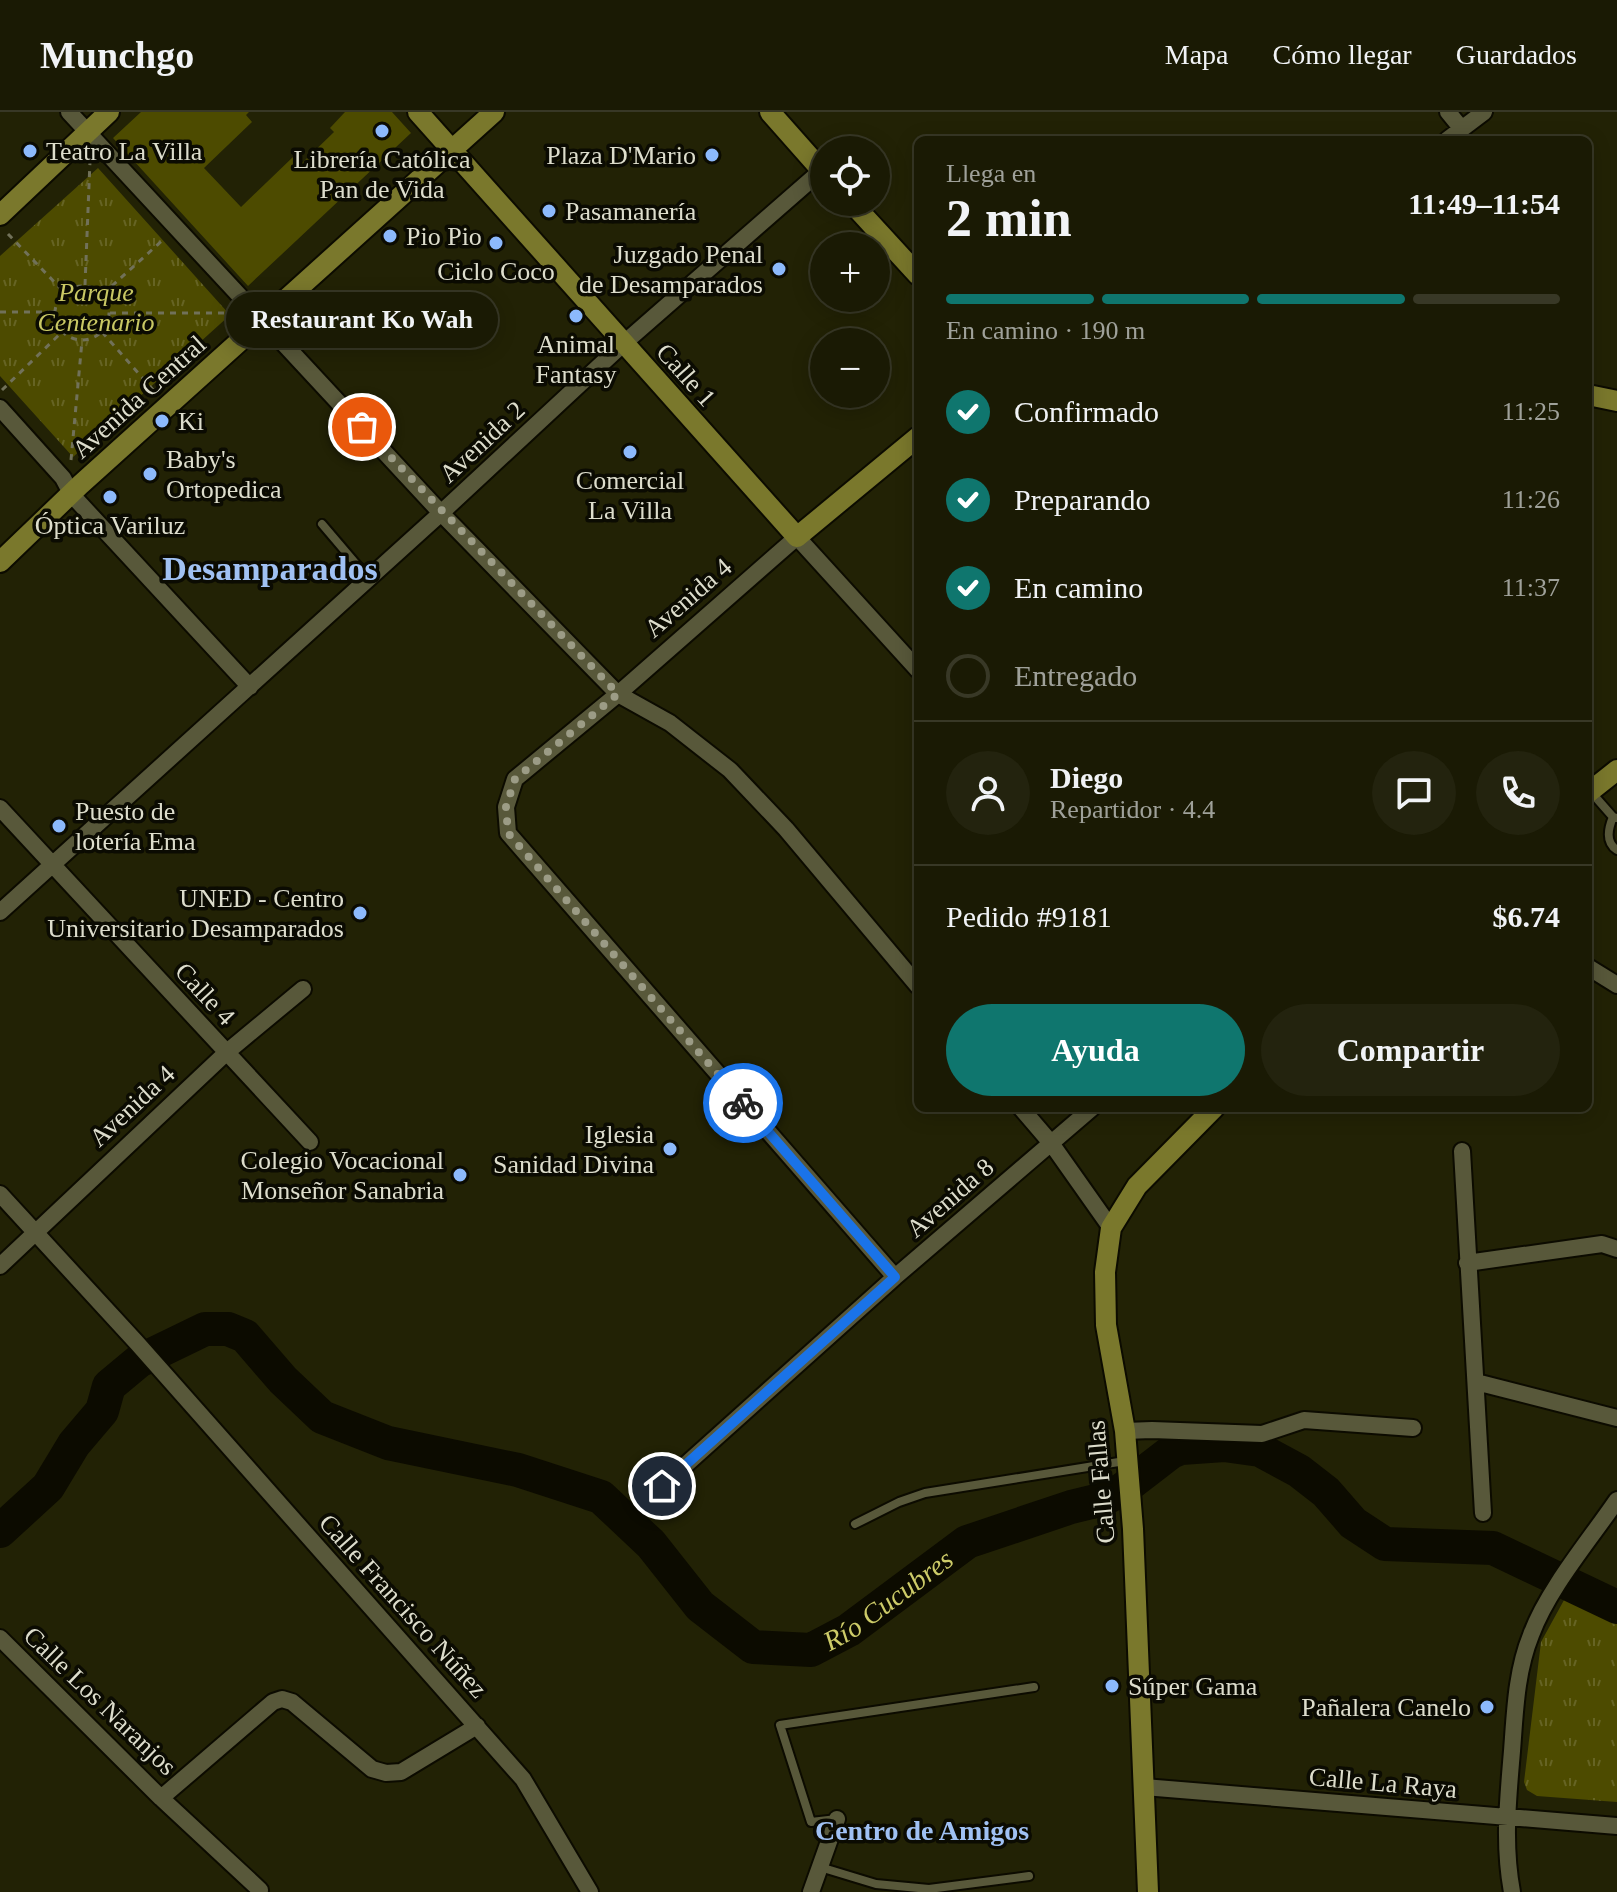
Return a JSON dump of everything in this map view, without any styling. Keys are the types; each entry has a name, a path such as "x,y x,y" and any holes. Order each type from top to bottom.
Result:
{"main road":[{"path":"4,224 109,112"},
{"name":"Calle 1","path":"418,112 797,537"},
{"name":"Avenida Central","path":"0,562 80,485 494,112"},
{"path":"770,112 810,157"},
{"path":"864,216 914,271"},
{"path":"1592,396 1617,401"},
{"name":"Avenida 4","path":"797,537 914,440"},
{"path":"1592,790 1617,770"},
{"name":"Calle Fallas","path":"1148,1892 1133,1529 1125,1431 1106,1325 1105,1272 1111,1228 1137,1186 1210,1112"}],"street":[{"path":"69,112 441,513 618,694 670,723 730,770 786,829 914,981"},
{"path":"1448,112 1461,128"},
{"path":"1452,136 1484,112"},
{"name":"Avenida 2","path":"0,912 623,344 810,183"},
{"path":"2,415 63,478 72,495 250,687"},
{"name":"Calle 1","path":"797,537 914,666"},
{"name":"Avenida 4","path":"797,537 618,694 515,779 506,807 508,833 895,1277"},
{"name":"Calle 4","path":"0,808 310,1142"},
{"path":"1592,969 1617,985"},
{"name":"Avenida 4","path":"0,1266 227,1052 303,989"},
{"path":"1024,1112 1051,1143 1111,1228"},
{"name":"Avenida 8","path":"662,1486 895,1277 1087,1112"},
{"path":"1462,1151 1483,1513"},
{"name":"Calle Francisco Núñez","path":"0,1194 137,1343 523,1779 590,1892"},
{"path":"1467,1263 1602,1244 1617,1249"},
{"path":"1476,1382 1617,1418"},
{"path":"1125,1431 1262,1434 1304,1420 1413,1428"},
{"path":"1512,1892 1506,1858 1507,1817 1515,1705 1522,1662 1531,1633 1553,1595 1617,1500"},
{"name":"Calle Los Naranjos","path":"0,1638 161,1798 273,1702 282,1699 292,1702 372,1769 386,1773 401,1772 477,1726"},
{"name":"Calle La Raya","path":"1144,1787 1617,1826"},
{"path":"161,1798 260,1890"},
{"path":"811,1892 837,1819"}],"lane":[{"path":"322,524 368,578"},
{"path":"1592,795 1615,817 1608,836 1611,846 1617,850"},
{"path":"855,1524 925,1493 1126,1464"},
{"path":"837,1819 811,1822 780,1725 1034,1687"},
{"path":"820,1867 876,1884 914,1888 943,1888 1029,1876"}],"path":[{"path":"85,285 90,157"},
{"path":"4,224 64,292"},
{"path":"103,294 166,237"},
{"path":"85,285 103,294 110,313 102,332 82,341 62,332 55,312 64,292 85,285"},
{"path":"0,312 55,312"},
{"path":"110,313 240,313"},
{"path":"0,392 62,332"},
{"path":"102,332 156,393"},
{"path":"70,473 82,341"}],"green space":[{"path":"141,112 249,112 246,115 252,122 204,168 241,207 293,157 301,164 334,132 330,128 345,112 392,112 411,133 248,286 113,138"},
{"name":"Parque Centenario","path":"98,168 230,315 73,457 0,376 0,256"},
{"path":"1569,1591 1617,1614 1617,1802 1537,1796 1527,1790 1524,1782 1541,1642"}],"waterway":[{"name":"Río Cucubres","path":"0,1531 48,1487 74,1444 102,1411 109,1386 139,1361 205,1329 228,1329 245,1336 283,1380 322,1417 388,1443 518,1470 601,1497 651,1544 700,1606 753,1647 811,1650 849,1630 967,1542 1104,1499 1181,1448 1224,1445 1260,1450 1299,1471 1326,1492 1353,1523 1385,1544 1493,1548 1617,1607"}],"way so far":[{"path":"362,427 441,513 618,694 515,779 506,807 508,833 743,1103"}],"place":[{"name":"Librería Católica Pan de Vida","path":"382,131"},
{"name":"Teatro La Villa","path":"30,151"},
{"name":"Plaza D'Mario","path":"712,155"},
{"name":"Pasamanería","path":"549,211"},
{"name":"Pio Pio","path":"390,236"},
{"name":"Ciclo Coco","path":"496,243"},
{"name":"Juzgado Penal de Desamparados","path":"779,269"},
{"name":"Animal Fantasy","path":"576,316"},
{"name":"Ki","path":"162,421"},
{"name":"Restaurant Ko Wah","path":"362,427"},
{"name":"Comercial La Villa","path":"630,452"},
{"name":"Baby's Ortopedica","path":"150,474"},
{"name":"Óptica Variluz","path":"110,497"},
{"name":"Puesto de lotería Ema","path":"59,826"},
{"name":"UNED - Centro Universitario Desamparados","path":"360,913"},
{"name":"Iglesia Sanidad Divina","path":"670,1149"},
{"name":"Colegio Vocacional Monseñor Sanabria","path":"460,1175"},
{"name":"Súper Gama","path":"1112,1686"},
{"name":"Pañalera Canelo","path":"1487,1707"}],"district":[{"name":"Desamparados","path":"270,568"},
{"name":"Centro de Amigos","path":"922,1830"}],"route":[{"path":"662,1486 895,1277 743,1103"}]}
